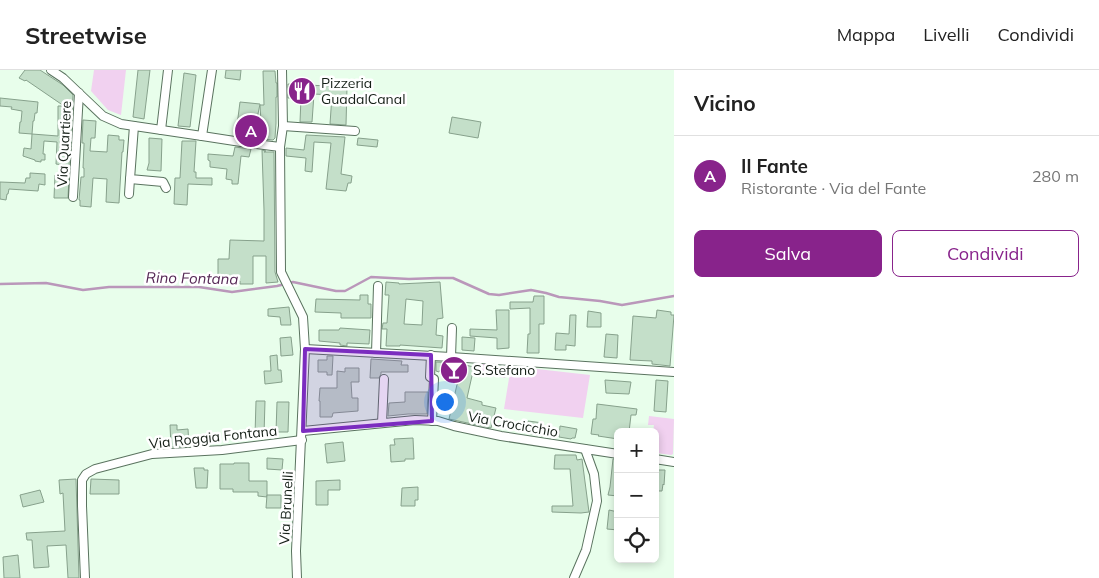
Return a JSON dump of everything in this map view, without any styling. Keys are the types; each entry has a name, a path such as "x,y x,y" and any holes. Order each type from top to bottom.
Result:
{"street":[{"path":"51,70 63,74 79,93 103,116 120,124 280,147"},
{"path":"162,130 168,70"},
{"path":"202,136 212,70"},
{"path":"282,70 283,126 280,147 281,272 303,318 306,349 302,440"},
{"name":"Via Quartiere","path":"73,197 79,93"},
{"path":"129,194 134,126"},
{"path":"283,126 355,131"},
{"path":"130,179 163,182 166,188"},
{"path":"376,352 378,286"},
{"path":"451,356 452,328"},
{"path":"306,349 451,356 674,372"},
{"path":"431,355 430,377 434,379 432,421"},
{"path":"382,423 384,379"},
{"name":"Via Crocicchio","path":"303,431 415,420 438,421 501,436 614,453"},
{"name":"Via Roggia Fontana","path":"85,578 82,480 86,474 95,469 152,454 222,450 302,440"},
{"name":"Via Brunelli","path":"297,578 296,551 302,440"},
{"path":"574,578 586,550 597,501 594,474 585,449"},
{"path":"659,460 674,462"}],"highlighted area":[{"path":"305,349 431,355 432,421 303,431"}],"shaded area":[{"path":"94,70 126,70 121,115 108,110 91,91"},
{"path":"479,363 507,368 505,378 477,373"},
{"path":"511,366 590,375 583,418 504,409"},
{"path":"649,416 674,419 673,454 659,453 659,428 654,428 654,425 648,425"}],"building":[{"path":"25,70 40,70 63,85 73,95 69,166 56,164 57,142 44,141 43,154 45,154 45,160 41,160 41,162 23,156 24,148 31,149 32,134 58,136 58,106 64,106 26,80 19,78"},
{"path":"138,70 150,70 144,119 133,117"},
{"path":"226,70 241,70 240,80 225,78"},
{"path":"263,71 275,71 277,83 275,138 273,140 262,139 260,105 264,105"},
{"path":"184,73 196,75 190,127 178,126"},
{"path":"288,84 347,87 346,125 330,124 332,95 314,94 312,122 300,122 301,98 288,98"},
{"path":"0,98 38,102 32,134 19,133 22,111 11,109 12,107 0,106"},
{"path":"240,102 260,104 253,138 238,136 238,133 236,133"},
{"path":"452,117 481,122 478,138 449,133"},
{"path":"83,120 96,121 95,138 91,138 90,151 107,152 108,135 119,136 119,140 124,140 119,203 106,202 107,179 93,178 91,207 80,206 81,177 84,177"},
{"path":"306,135 345,137 341,174 352,176 351,183 348,183 346,191 326,189 331,143 314,142 312,172 305,171 306,158 286,156 286,148 304,150"},
{"path":"149,138 162,139 161,171 147,170 149,163"},
{"path":"358,138 378,140 377,147 357,145"},
{"path":"182,141 196,141 194,172 196,172 196,178 212,178 212,185 188,184 187,205 174,204 175,178 180,178"},
{"path":"235,147 251,149 249,157 241,156 238,184 232,184 232,180 226,179 227,169 210,167 208,154 233,156"},
{"path":"262,150 266,151 264,152 274,152 275,272 278,282 266,283 266,256 253,256 253,284 240,284 240,281 218,281 218,259 229,259 230,240 264,241"},
{"path":"30,173 45,174 45,185 39,184 38,191 9,189 6,200 0,199 0,182 25,183 26,178 30,178"},
{"path":"55,175 69,176 68,198 54,198"},
{"path":"386,282 399,284 440,282 443,318 437,319 436,335 443,336 442,348 386,346 387,329 382,329 383,323 387,323 389,295 385,295","holes":["406,299 423,301 422,325 404,324"]},
{"path":"360,295 368,295 368,304 371,304 371,318 341,318 341,313 315,312 316,299 360,300"},
{"path":"534,296 544,296 544,324 539,324 539,353 527,353 528,334 530,334 530,308 510,309 510,302 533,302"},
{"path":"289,307 291,325 281,325 280,317 268,316 268,309"},
{"path":"496,310 509,310 509,348 497,349 497,338 470,336 470,329 497,330"},
{"path":"657,310 671,312 671,315 674,315 670,366 652,364 652,361 630,360 633,316 656,318"},
{"path":"588,311 601,313 601,327 587,327"},
{"path":"570,315 576,315 575,346 566,345 566,350 555,350 556,333 569,334"},
{"path":"340,328 370,330 369,344 347,343 347,346 340,345 340,343 319,341 319,330 339,330"},
{"path":"606,334 618,335 617,358 604,357"},
{"path":"291,337 293,355 281,356 280,338"},
{"path":"462,337 475,338 474,351 462,350"},
{"path":"277,355 278,370 281,370 282,382 265,384 264,371 271,371 270,356"},
{"path":"327,356 333,356 332,375 327,375 327,372 318,372 318,360 327,360"},
{"path":"371,359 402,361 401,365 408,365 408,372 381,372 379,378 370,378"},
{"path":"436,362 456,363 474,367 467,398 482,402 482,405 496,408 491,428 449,419 459,376 440,370 439,372 436,371"},
{"path":"345,368 359,368 359,382 351,382 352,398 358,398 358,411 333,413 332,417 320,417 320,388 337,388 337,371 345,372"},
{"path":"605,380 631,382 629,394 606,393"},
{"path":"656,380 668,381 666,412 654,411"},
{"path":"405,392 428,392 427,414 388,416 389,403 405,402"},
{"path":"256,401 265,401 264,435 255,435"},
{"path":"277,402 289,402 288,432 276,432"},
{"path":"597,404 637,409 636,415 631,415 629,428 614,428 614,438 591,434 593,419 596,419"},
{"path":"528,421 543,423 543,436 527,433"},
{"path":"170,425 177,425 177,430 188,429 189,446 171,447"},
{"path":"560,426 577,429 575,438 559,437"},
{"path":"413,438 414,459 391,462 390,445 395,445 394,439"},
{"path":"343,442 345,461 327,463 325,444"},
{"path":"555,455 576,455 577,460 582,459 589,512 552,512 552,506 573,506 570,469 554,469"},
{"path":"267,458 283,459 282,470 267,469"},
{"path":"613,459 614,496 608,495"},
{"path":"249,463 249,481 267,481 267,497 258,496 258,492 233,492 233,489 220,489 220,464"},
{"path":"194,468 208,470 207,488 196,488"},
{"path":"659,470 665,470 664,485 662,491 659,491"},
{"path":"76,479 79,578 68,578 66,545 47,546 49,567 34,568 32,540 27,540 26,533 65,531 63,493 60,494 59,480"},
{"path":"91,479 119,480 119,494 90,494"},
{"path":"340,480 340,490 328,490 328,505 316,505 316,481"},
{"path":"418,487 418,500 415,500 415,506 401,506 402,488"},
{"path":"40,490 44,502 23,507 20,495"},
{"path":"267,495 281,495 281,508 266,508"},
{"path":"609,510 614,511 614,530 607,529"},
{"path":"18,555 20,578 4,578 3,557"}],"waterway":[{"name":"Rino Fontana","path":"0,284 46,283 83,290 109,287 199,287 232,292 293,282 336,291 345,291 371,277 409,279 453,278 489,294 499,295 531,290 559,297 622,305 674,296"}],"place":[{"name":"Pizzeria GuadalCanal","path":"302,91"},
{"name":"Il Fante","path":"251,131"},
{"name":"S.Stefano","path":"454,370"}]}
